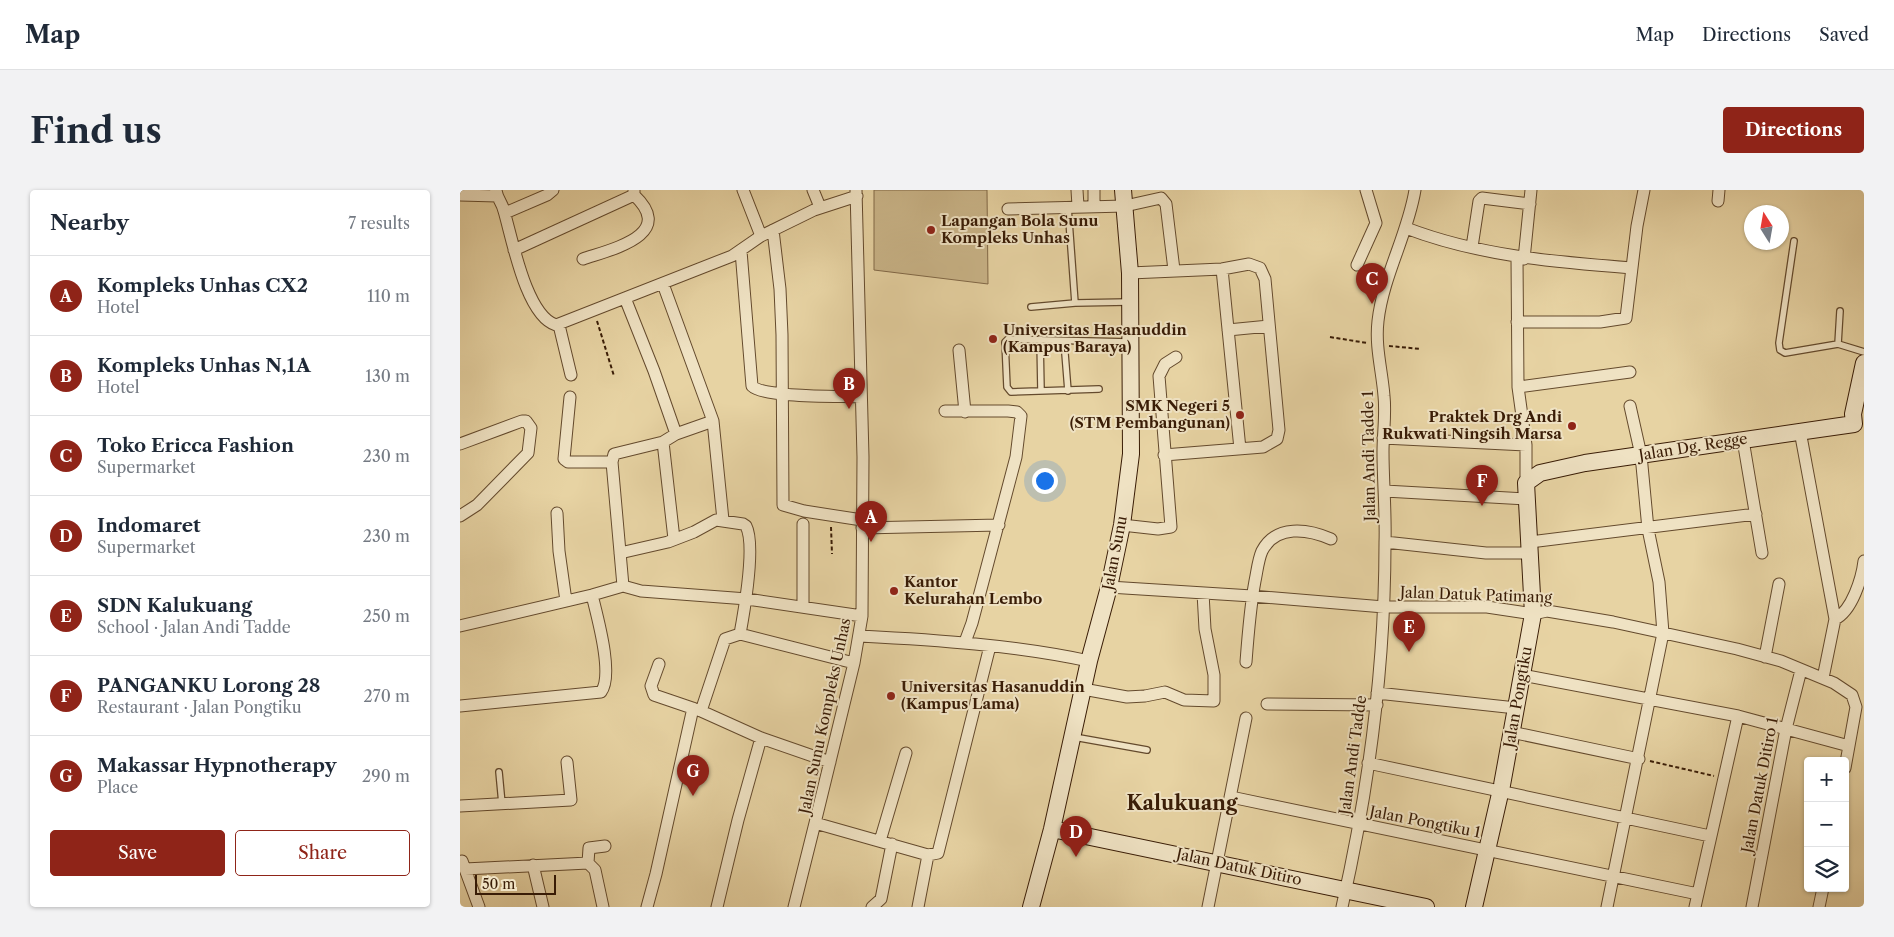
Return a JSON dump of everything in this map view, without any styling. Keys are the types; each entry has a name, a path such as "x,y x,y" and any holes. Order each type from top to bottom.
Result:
{"street":[{"path":"505,213 547,195 552,190"},
{"path":"742,190 761,236"},
{"path":"813,190 820,207"},
{"path":"1073,206 1078,190"},
{"path":"1094,190 1094,205"},
{"path":"1357,265 1376,222 1366,190"},
{"name":"Jalan Andi Tadde 1","path":"1384,607 1386,542 1383,438 1384,395 1377,345 1379,313 1406,228 1415,190"},
{"path":"1385,491 1527,491 1526,445 1518,387 1516,322 1521,258 1531,190"},
{"path":"1516,322 1624,320 1628,315 1632,268 1644,190"},
{"path":"514,250 634,192 648,219 648,226 641,236 583,259"},
{"path":"460,195 496,193 505,213 514,250 530,293 548,322 559,325 741,251 761,236 820,207 856,193"},
{"name":"Jalan Sunu Kompleks Unhas","path":"856,193 862,616 854,663 815,823 933,854"},
{"path":"1008,209 1094,205 1124,198 1158,198 1165,201 1174,270"},
{"name":"Jalan Sunu","path":"1031,907 1052,829 1089,661 1109,587 1122,525 1131,454 1130,274 1124,198"},
{"path":"1472,247 1479,201 1482,198 1530,204"},
{"path":"1406,228 1427,236 1521,258 1632,268"},
{"path":"773,230 780,289 783,394 783,505 831,514 862,524 999,525"},
{"path":"741,251 751,384 757,390 783,394 860,396"},
{"path":"1130,274 1222,268 1249,264 1260,268 1265,279 1279,430 1277,439 1263,446 1164,455"},
{"path":"1222,268 1240,449"},
{"path":"663,284 713,421 723,520"},
{"path":"625,298 654,371 676,434"},
{"path":"559,325 571,374"},
{"path":"1228,330 1269,326"},
{"path":"959,350 966,412"},
{"path":"1122,525 1158,529 1171,526 1159,376 1165,364 1176,357"},
{"path":"1859,424 1853,414 1864,363"},
{"path":"1518,387 1630,372"},
{"path":"570,397 564,460 568,462 612,462"},
{"path":"1607,907 1627,818 1663,633 1659,582 1648,529 1641,455 1630,406"},
{"path":"945,411 1008,411 1017,412 1021,416 1016,457 999,525 965,642"},
{"path":"460,444 522,421 526,422 531,428 528,454 477,505 460,516"},
{"path":"623,586 612,462 614,454 662,442 676,434 713,421"},
{"name":"Jalan Dg. Regge","path":"1527,491 1540,473 1555,469 1800,431 1859,424"},
{"path":"1800,431 1836,619 1829,680"},
{"path":"1383,438 1526,445"},
{"path":"1743,440 1762,553"},
{"path":"662,442 674,539"},
{"name":"Jalan Pongtiku","path":"1474,907 1500,792 1533,614 1527,491"},
{"path":"557,513 559,551 566,601"},
{"path":"1386,542 1486,553 1756,514"},
{"path":"620,553 644,549 674,539 694,532 716,520 743,524 748,530 747,599 740,634"},
{"path":"802,607 803,524"},
{"path":"1246,662 1252,596 1263,550 1272,538 1287,531 1303,530 1331,539"},
{"path":"1836,619 1843,614 1849,603 1862,573 1864,561"},
{"path":"1764,657 1779,584"},
{"path":"460,626 623,586 640,591 747,599 862,616"},
{"name":"Jalan Datuk Patimang","path":"1109,587 1384,607 1487,607 1533,614 1547,611 1663,633 1764,657 1829,680 1847,690 1860,702"},
{"path":"1083,689 1127,697 1165,692 1184,700 1214,701 1214,674 1207,643 1203,593"},
{"path":"460,706 601,692 605,672 600,631 592,595"},
{"name":"Jalan Andi Tadde","path":"1342,907 1358,824 1377,705 1384,607"},
{"path":"646,907 697,710 725,639 740,634 854,663"},
{"path":"860,636 965,642 1048,652 1089,661"},
{"path":"918,907 990,646"},
{"path":"659,664 652,686 654,695 697,710 761,738 830,762"},
{"name":"Jalan Datuk Ditiro 1","path":"1752,907 1786,729 1801,670"},
{"path":"1522,675 1738,716 1849,746"},
{"path":"1377,693 1516,708"},
{"path":"1847,757 1860,702"},
{"path":"1267,704 1377,705"},
{"path":"1695,907 1738,716"},
{"path":"1208,907 1246,718"},
{"path":"1511,732 1639,759"},
{"path":"717,907 738,820 761,738"},
{"path":"880,841 906,753"},
{"path":"460,806 571,800 567,762"},
{"path":"1368,763 1710,836"},
{"name":"Jalan Pongtiku 1","path":"1231,798 1698,894"},
{"path":"794,907 815,823"},
{"name":"Jalan Datuk Ditiro","path":"1052,829 1218,862 1426,907"},
{"path":"872,907 881,899 892,844"},
{"path":"588,863 589,848 605,846"},
{"path":"479,907 462,862 533,865 588,863 593,865 595,870 603,907"},
{"path":"533,865 543,907"},
{"path":"1820,907 1823,892"}],"lane":[{"path":"1073,206 1075,303"},
{"path":"1794,241 1779,343 1780,350 1785,353 1838,344 1864,352"},
{"path":"1031,307 1075,303 1130,302"},
{"path":"1838,344 1840,311"},
{"path":"1099,389 1011,392 1009,390 1004,349 1008,339 1131,342"},
{"path":"1040,339 1041,391"},
{"path":"1064,341 1068,391"},
{"path":"1072,736 1147,750"},
{"path":"499,772 502,804"}],"path":[{"path":"594,312 614,376"},
{"path":"1330,337 1377,345 1421,349"},
{"path":"831,514 832,554"},
{"path":"1639,759 1723,778"}],"shaded area":[{"name":"Lapangan Bola Sunu Kompleks Unhas","path":"874,190 987,190 988,284 874,270"}],"place":[{"name":"Lapangan Bola Sunu Kompleks Unhas","path":"931,230"},
{"name":"Toko Ericca Fashion","path":"1372,304"},
{"name":"Universitas Hasanuddin (Kampus Baraya)","path":"993,339"},
{"name":"Kompleks Unhas N,1A","path":"849,409"},
{"name":"SMK Negeri 5 (STM Pembangunan)","path":"1240,415"},
{"name":"Praktek Drg Andi Rukwati Ningsih Marsa","path":"1572,426"},
{"name":"PANGANKU Lorong 28","path":"1482,506"},
{"name":"Kompleks Unhas CX2","path":"871,542"},
{"name":"Kantor Kelurahan Lembo","path":"894,591"},
{"name":"SDN Kalukuang","path":"1409,652"},
{"name":"Universitas Hasanuddin (Kampus Lama)","path":"891,696"},
{"name":"Makassar Hypnotherapy","path":"693,796"},
{"name":"Indomaret","path":"1076,857"}],"district":[{"name":"Kalukuang","path":"1182,803"}]}
